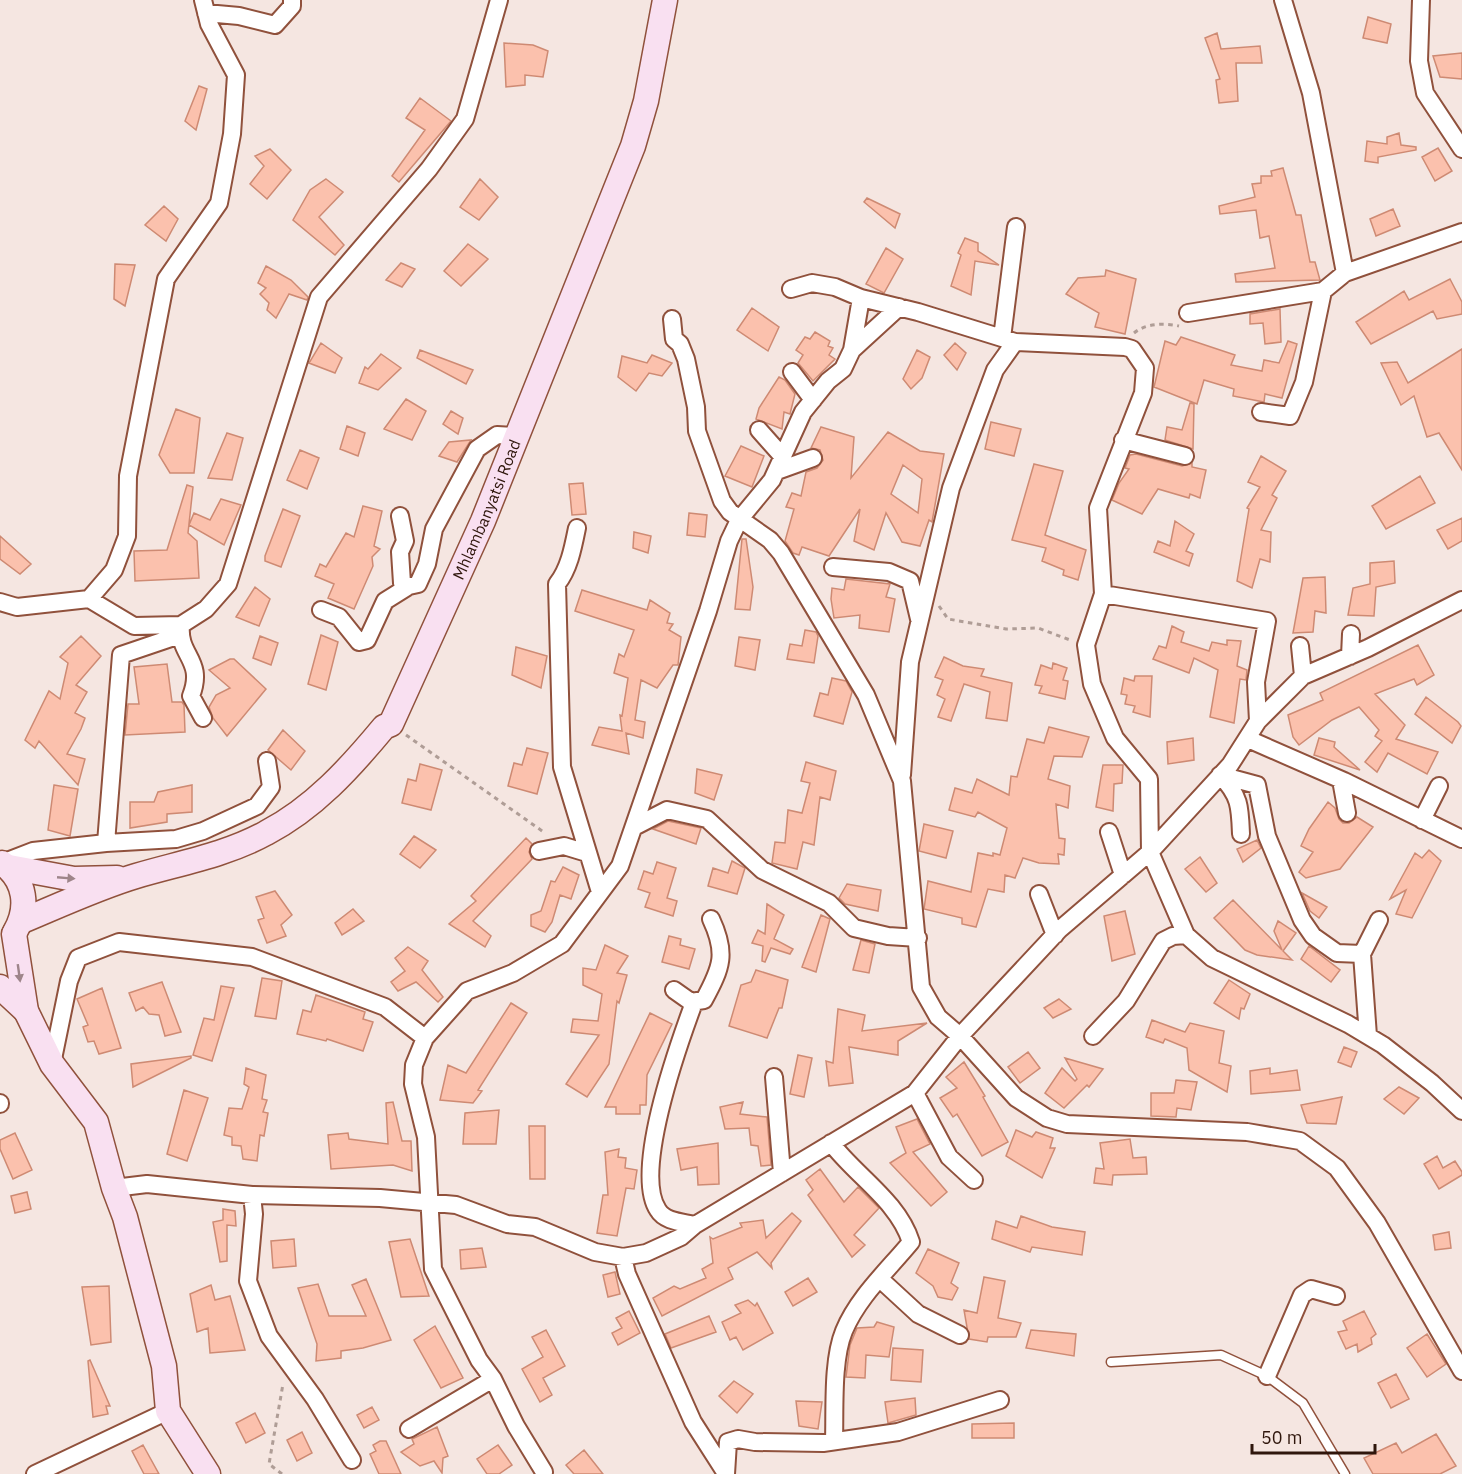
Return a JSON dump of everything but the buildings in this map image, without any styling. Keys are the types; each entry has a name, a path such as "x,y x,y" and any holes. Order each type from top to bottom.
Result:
{"main road":[{"name":"Mhlambanyatsi Road","path":"12,934 134,877 227,851 267,833 312,803 355,762 384,727 391,724 448,601 633,146 646,101 665,0"},
{"name":"Mhlambanyatsi Road","path":"3,864 74,879 134,877"},
{"path":"3,864 18,879 23,892 25,907 12,934 26,1011 52,1064 96,1122 114,1188 125,1217 164,1366 168,1411 208,1474"},
{"path":"0,987 26,1011"}],"street":[{"path":"204,7 276,25 292,6 292,0"},
{"path":"106,843 121,655 181,630 206,609 228,584 319,297 429,169 465,119 499,0"},
{"path":"1283,0 1311,93 1345,273"},
{"path":"1421,0 1419,61 1425,93 1461,147"},
{"path":"89,599 114,570 126,536 128,476 166,279 219,203 232,134 236,75 209,24 204,7"},
{"path":"1016,227 1008,340 951,488 910,662 902,781 921,987 938,1017 960,1035 1016,1098 1047,1118 1067,1124 1247,1132 1300,1141 1337,1168 1372,1216 1462,1371"},
{"path":"1188,313 1323,291 1345,273 1462,232"},
{"path":"791,289 812,283 835,287 861,298 1008,340 1132,349 1145,368 1143,393 1098,508 1103,594 1086,645 1092,684 1115,738 1149,779 1150,852 1186,935 1212,958 1368,1036 1432,1083 1462,1111"},
{"path":"1261,412 1290,416 1304,382 1323,291"},
{"path":"544,1472 516,1426 493,1379 479,1360 433,1269 426,1137 413,1084 414,1065 425,1038 467,991 513,973 562,944 620,866 729,541 739,520 772,480 803,412 828,381 843,369 852,350 861,298"},
{"path":"852,350 899,307"},
{"path":"672,319 675,339 680,344 686,359 696,407 697,430 722,501 739,520 770,540 792,571 866,695 902,781"},
{"path":"792,372 813,400"},
{"path":"759,430 780,464"},
{"path":"321,610 339,617 359,642 367,640 385,601 409,586 417,584 423,576 434,529 477,449 497,435 516,436"},
{"path":"1123,440 1185,456"},
{"path":"780,464 813,458"},
{"path":"400,516 405,541 400,552 400,572 402,583 409,586"},
{"path":"578,528 567,559 566,573 557,584 555,608 562,766 586,853 600,892"},
{"path":"833,567 889,572 910,581 920,623"},
{"path":"1103,594 1267,621 1256,682 1258,721"},
{"path":"0,602 17,607 89,599 134,626 181,630"},
{"path":"114,1188 147,1184 252,1195 380,1198 456,1205 507,1224 535,1227 595,1252 623,1257 646,1253 681,1237 695,1225 915,1093 960,1035 1055,935 1150,852 1220,775 1248,739 1258,721 1303,676 1350,656 1462,600"},
{"path":"181,630 196,668 196,685 191,696 203,717"},
{"path":"1350,656 1351,634"},
{"path":"1300,646 1303,676"},
{"path":"1248,739 1461,837"},
{"path":"3,864 33,851 106,843 176,839 223,823 257,806 271,787 267,761"},
{"path":"1220,775 1234,789 1239,803 1241,834"},
{"path":"1220,775 1257,785 1268,836 1302,920 1313,936 1337,953 1362,954"},
{"path":"1341,780 1347,813"},
{"path":"1422,820 1439,786"},
{"path":"634,827 667,810 707,819 762,870 830,903 854,928 888,936 918,938"},
{"path":"1109,832 1123,875"},
{"path":"539,851 564,846 586,853"},
{"path":"1039,894 1055,935"},
{"path":"674,990 691,1002 704,1000 715,978 722,947 711,919"},
{"path":"1368,1036 1362,954 1379,920"},
{"path":"1093,1036 1126,1001 1163,941 1173,936 1186,935"},
{"path":"52,1064 69,981 78,958 119,942 252,957 385,1007 425,1038"},
{"path":"691,1002 692,1008 671,1065 649,1166 651,1193 658,1211 669,1220 695,1225"},
{"path":"774,1077 782,1173"},
{"path":"915,1093 949,1157 974,1180"},
{"path":"831,1143 850,1166 865,1177 908,1232 911,1242 864,1297 844,1331 835,1383 834,1441"},
{"path":"252,1195 254,1214 248,1281 269,1336 315,1399 352,1460"},
{"path":"623,1257 627,1274 693,1422 726,1474"},
{"path":"880,1279 918,1314 960,1335"},
{"path":"1267,1376 1302,1295 1311,1289 1336,1296"},
{"path":"409,1429 493,1379"},
{"path":"693,1422 717,1441 728,1442 738,1439 772,1443 834,1441 898,1432 1000,1400"},
{"path":"35,1474 168,1411"},
{"path":"726,1474 728,1442"}],"lane":[{"path":"1111,1362 1221,1355 1267,1376 1303,1403 1345,1474"}],"path":[{"path":"1125,347 1131,335 1141,328 1187,325 1188,313"},
{"path":"927,587 948,619 1006,629 1038,628 1086,645"},
{"path":"391,724 564,846"},
{"path":"282,1474 269,1464 288,1362"}]}
